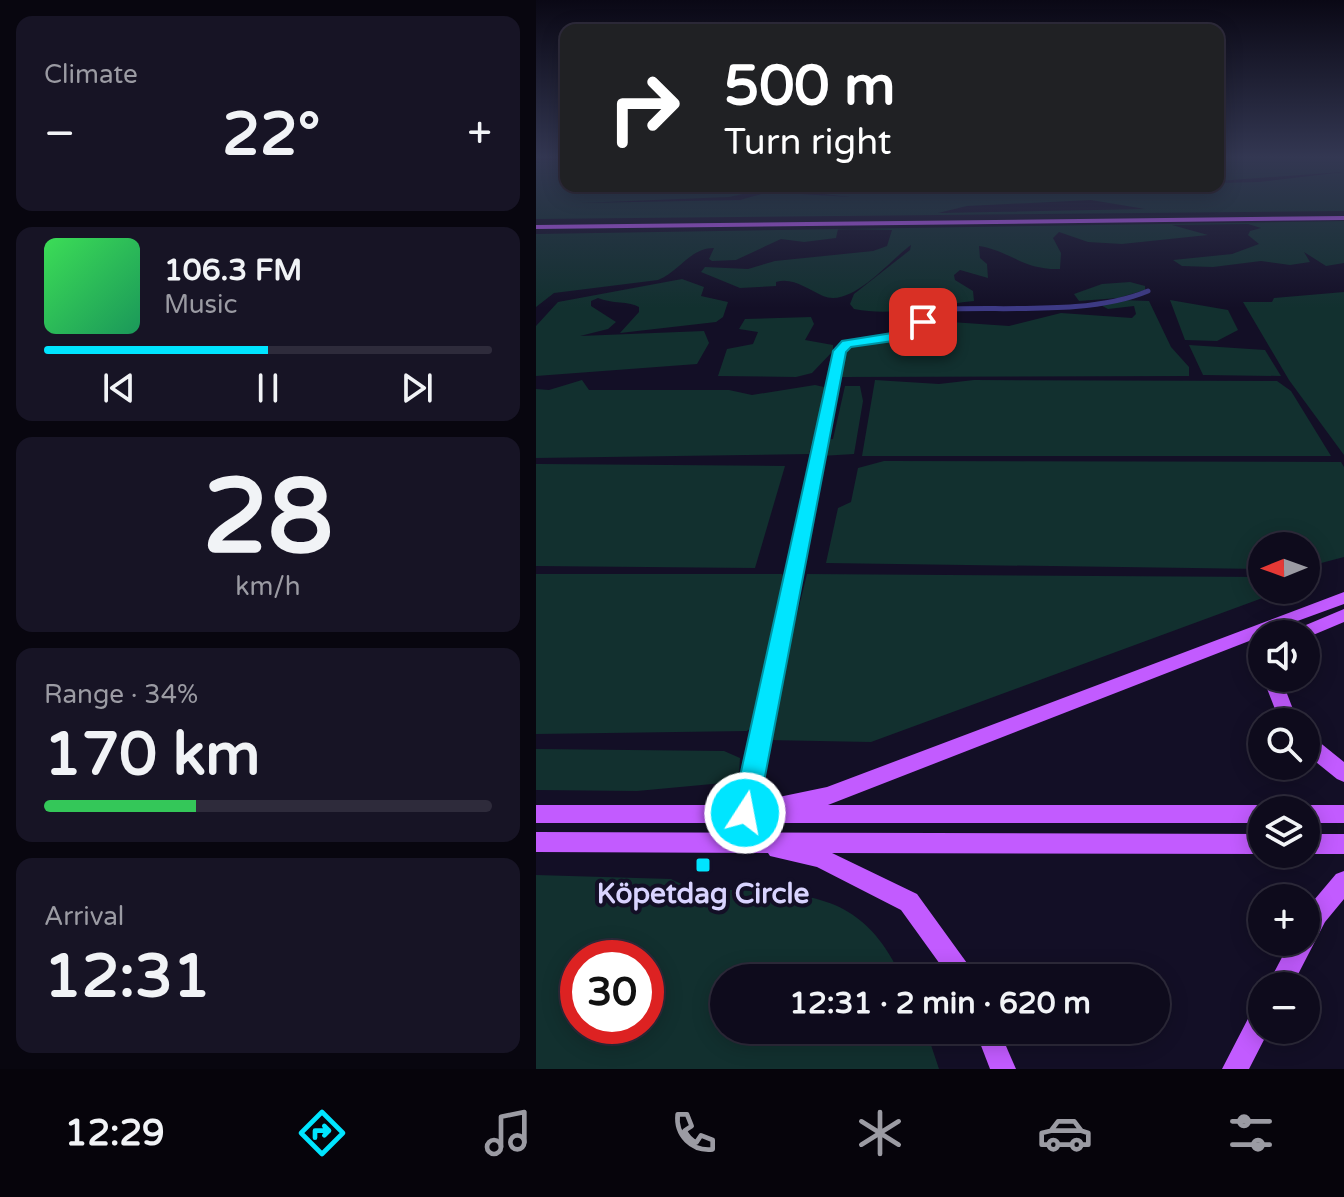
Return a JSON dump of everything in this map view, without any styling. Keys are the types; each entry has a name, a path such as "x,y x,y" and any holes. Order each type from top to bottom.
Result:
{"main road":[{"path":"536,227 1344,216"},
{"path":"536,227 1344,216"},
{"path":"745,813 827,796 1344,598"},
{"path":"1320,625 1344,615"},
{"path":"1320,754 1344,773"},
{"path":"536,814 1248,814"},
{"path":"1320,814 1344,814"},
{"path":"536,842 1248,844"},
{"path":"733,842 819,857 909,902 954,964"},
{"path":"1320,844 1344,844"},
{"path":"1320,910 1344,882"},
{"path":"993,1044 1003,1069"},
{"path":"1235,1069 1248,1044"}],"street":[{"path":"745,813 843,345 895,337 922,324 923,312 933,309 1063,305 1137,298 1148,291"}],"green space":[{"path":"536,208 959,208 938,213 1145,209 1138,208 1344,208 1344,211 536,219"},
{"path":"1344,221 1344,263 1326,266 1304,252 1310,262 1290,265 1261,261 1213,267 1182,266 1173,260 1232,254 1259,244 1248,235 1250,231 1261,228 1248,224 1172,225 1208,235 1122,244 1088,242 1059,232 1053,238 1061,253 1060,269 1036,267 979,246 980,258 987,264 988,278 960,270 954,275 955,280 973,291 974,301 884,312 854,309 850,304 854,294 910,250 911,245 870,281 846,295 834,298 788,281 776,282 776,286 740,288 701,272 705,267 748,269 775,261 873,251 887,246 892,230 842,229"},
{"path":"838,229 836,238 804,242 781,239 736,260 712,261 709,259 714,248 706,249 658,280 554,293 536,307 536,234"},
{"path":"682,279 704,287 701,296 728,302 723,317 716,322 620,333 639,312 639,307 598,298 591,301 591,306 616,322 608,329 580,336 704,331 709,343 697,364 536,376 536,326 558,302"},
{"path":"1130,282 1145,286 1145,290 1118,298 1079,301 1074,294 1102,284"},
{"path":"1344,292 1344,455 1289,380 1243,302 1272,302 1274,298"},
{"path":"1170,300 1228,310 1238,330 1217,341 1185,340"},
{"path":"1149,301 1171,347 1189,367 1189,376 839,377 842,350 850,344 894,339 923,326 951,322 1009,326 1061,313 1132,318 1136,314 1134,306 1108,309 1095,302"},
{"path":"811,317 814,324 805,340 833,345 833,351 812,373 796,377 718,376 727,349 753,344 758,332 739,329 745,319"},
{"path":"1189,345 1265,350 1281,376 1203,375"},
{"path":"582,380 589,390 729,390 752,395 815,385 824,387 824,395 809,454 536,458 536,389 549,390"},
{"path":"875,380 939,384 974,380 1277,381 1291,391 1331,456 862,456"},
{"path":"845,386 860,386 863,401 854,454 821,456 824,440 833,439"},
{"path":"884,461 1341,462 1344,467 1344,557 1320,563 1320,532 1248,532 1248,569 826,563 838,508 851,502 858,468"},
{"path":"536,464 785,466 755,568 536,566"},
{"path":"536,574 782,574 785,578 752,727 747,731 536,734"},
{"path":"807,574 1248,577 1248,603 871,742 766,740"},
{"path":"536,749 724,751 740,758 739,774 734,782 637,791 536,790"},
{"path":"536,875 671,879 700,888 786,893 832,904 852,914 871,930 894,964 710,964 710,1044 931,1044 939,1069 536,1069"}],"place":[{"name":"Köpetdag Circle","path":"703,865"}],"route":[{"path":"745,813 839,351 843,345 853,342 895,337 923,322"}]}
